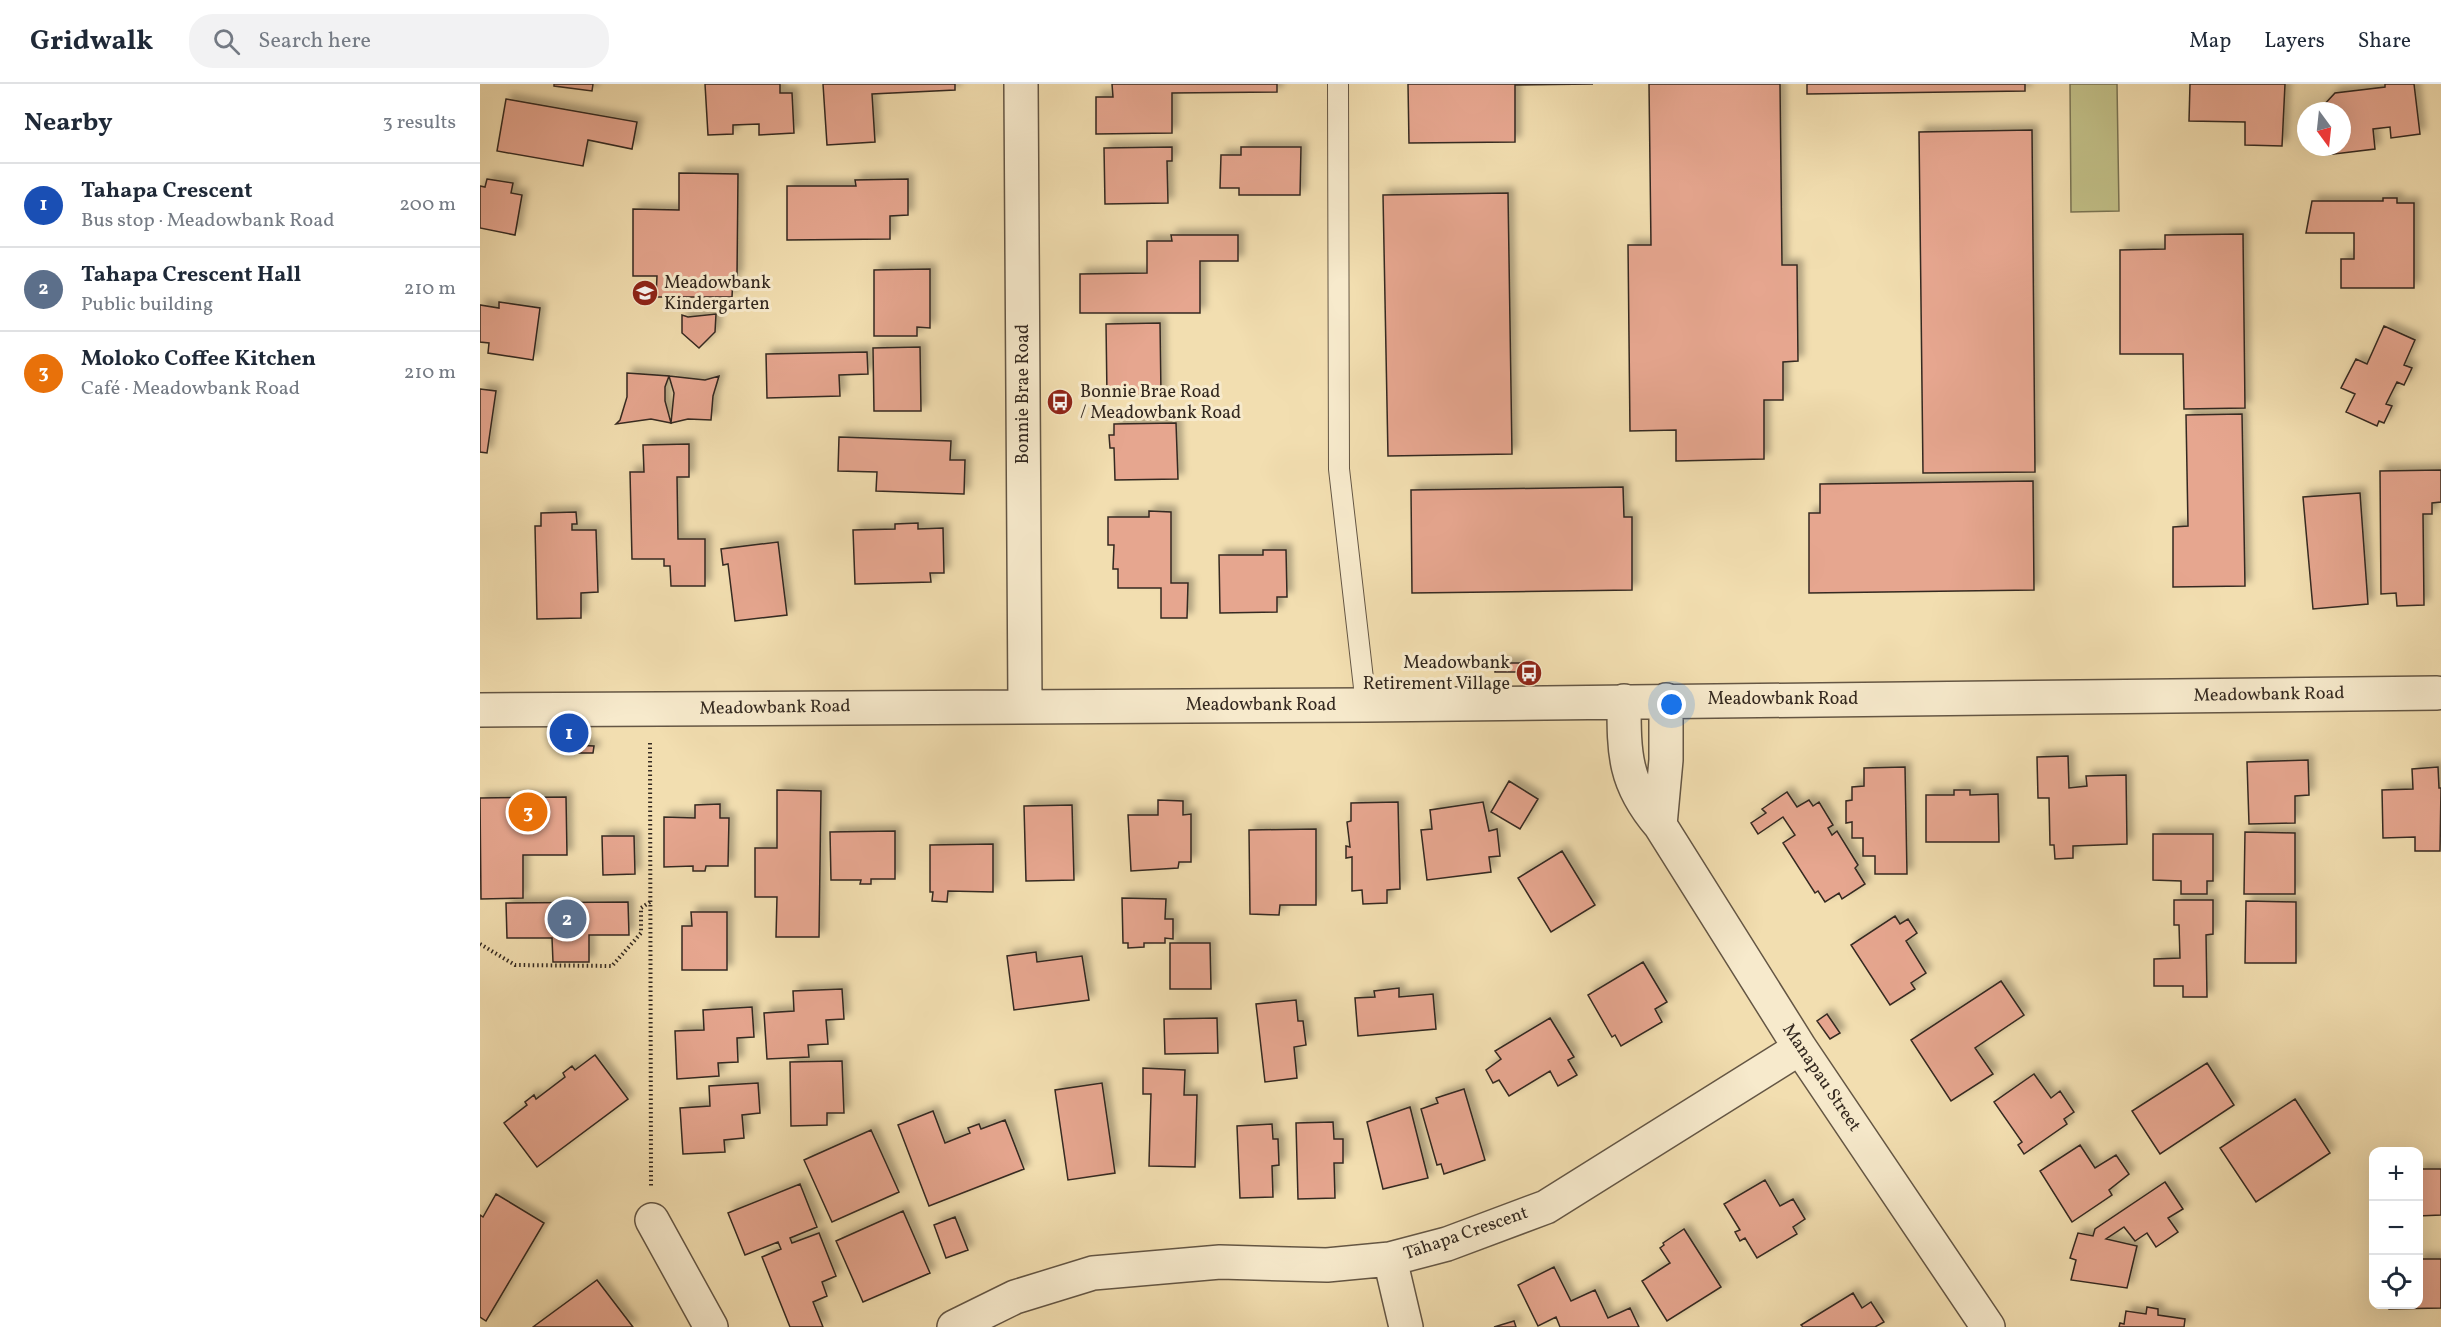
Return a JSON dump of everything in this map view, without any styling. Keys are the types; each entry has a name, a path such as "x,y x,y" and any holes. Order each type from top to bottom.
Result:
{"street":[{"name":"Bonnie Brae Road","path":"1021,84 1025,705"},
{"name":"Meadowbank Road","path":"480,710 1025,705 1366,705 2438,693"},
{"path":"1660,825 1666,760 1666,700"},
{"name":"Manapau Street","path":"1624,701 1626,766 1644,807 1660,825 1800,1048 1988,1327"},
{"name":"Tāhapa Crescent","path":"954,1327 1015,1296 1092,1273 1172,1264 1220,1262 1327,1265 1390,1259 1448,1244 1546,1206 1800,1048"},
{"path":"652,1220 711,1327"},
{"path":"1390,1259 1406,1327"}],"lane":[{"path":"1338,84 1340,469 1366,705"}],"path":[{"path":"650,709 652,1220"},
{"path":"480,944 515,965 612,966 641,933 640,908 650,902"}],"shaded area":[{"path":"2070,84 2117,84 2119,211 2071,212"}],"building":[{"path":"554,84 593,84 592,91 554,86"},
{"path":"705,84 780,84 780,93 792,93 794,133 759,135 759,124 733,125 733,134 708,135"},
{"path":"823,84 955,84 955,90 872,94 875,142 827,145"},
{"path":"1112,84 1277,84 1277,92 1172,93 1172,133 1096,134 1096,97 1113,97"},
{"path":"1408,84 1593,84 1515,85 1515,142 1409,143"},
{"path":"1649,84 1780,84 1782,265 1797,265 1798,361 1783,362 1783,400 1764,400 1764,459 1676,461 1676,430 1630,431 1628,245 1651,245"},
{"path":"1807,84 2025,84 2025,91 1807,94"},
{"path":"2190,84 2285,84 2282,146 2245,145 2245,122 2189,121"},
{"path":"2385,84 2414,84 2420,134 2391,138 2390,127 2373,129 2375,149 2351,152 2351,102 2327,102 2335,93 2385,87"},
{"path":"506,99 637,122 632,149 588,140 583,166 497,151"},
{"path":"2032,130 2035,472 1923,473 1919,132"},
{"path":"1172,147 1172,161 1167,161 1168,203 1105,204 1104,148"},
{"path":"1241,147 1301,147 1300,195 1239,195 1239,188 1220,188 1221,155 1241,155"},
{"path":"679,173 738,174 737,277 733,277 732,297 656,297 657,276 633,276 633,209 679,210"},
{"path":"487,179 513,183 511,193 522,195 515,235 480,228 480,186 485,187"},
{"path":"908,179 908,215 890,216 890,239 787,240 787,186 856,186 855,180"},
{"path":"1508,193 1512,454 1388,456 1383,195"},
{"path":"2383,198 2397,198 2397,203 2414,203 2414,288 2341,288 2341,259 2354,259 2354,233 2306,233 2312,201 2383,201"},
{"path":"2243,234 2245,408 2184,409 2183,354 2120,354 2120,250 2165,249 2165,235"},
{"path":"1171,235 1238,235 1238,261 1200,261 1200,313 1080,313 1080,274 1147,273 1147,241 1172,241"},
{"path":"930,269 930,328 917,327 917,336 874,336 874,270"},
{"path":"499,302 540,308 533,360 488,353 489,343 480,342 480,305 499,308"},
{"path":"716,314 715,332 699,348 682,333 682,315 688,317"},
{"path":"1160,323 1161,395 1107,396 1106,324"},
{"path":"2384,326 2415,340 2404,365 2412,368 2404,385 2397,382 2386,404 2392,406 2384,423 2379,421 2377,426 2346,412 2355,394 2341,388 2356,359 2367,364"},
{"path":"920,347 921,411 874,411 873,348"},
{"path":"867,352 868,374 839,375 840,396 767,398 766,354"},
{"path":"627,373 669,376 665,387 665,401 671,423 651,419 616,424 620,420 627,397"},
{"path":"669,376 705,380 719,376 713,396 711,420 688,419 671,423 674,393"},
{"path":"480,389 496,391 487,453 480,452"},
{"path":"2242,414 2245,586 2173,587 2173,527 2188,526 2186,415"},
{"path":"1176,423 1178,479 1115,480 1114,448 1110,448 1109,435 1114,435 1114,424"},
{"path":"839,437 951,441 950,460 965,460 964,494 876,491 877,472 838,471"},
{"path":"689,444 689,477 677,477 678,539 705,539 705,586 671,586 670,566 664,566 664,559 632,559 630,472 644,472 643,445"},
{"path":"2441,470 2441,502 2432,503 2432,514 2423,514 2424,605 2397,606 2396,593 2381,594 2380,471"},
{"path":"2033,481 2034,590 1809,593 1809,513 1820,513 1820,484"},
{"path":"1623,487 1624,517 1632,517 1632,590 1412,593 1411,490"},
{"path":"2360,493 2368,604 2313,609 2303,497"},
{"path":"1149,511 1171,512 1171,583 1188,583 1187,618 1161,618 1161,588 1118,588 1118,569 1113,569 1114,545 1108,545 1108,517 1149,517"},
{"path":"576,512 577,524 572,524 572,530 596,530 598,592 581,593 581,618 537,619 535,526 541,526 541,513"},
{"path":"918,523 918,529 943,528 944,573 930,573 931,582 855,584 853,530 895,529 895,524"},
{"path":"778,542 787,615 735,621 728,564 723,565 721,549"},
{"path":"1263,550 1286,550 1287,597 1277,597 1277,612 1220,613 1219,555 1263,555"},
{"path":"1495,663 1521,663 1521,672 1495,672"},
{"path":"570,745 594,746 593,753 570,753"},
{"path":"2068,756 2069,788 2087,786 2086,776 2126,775 2127,844 2073,846 2073,858 2055,859 2054,845 2050,845 2049,798 2038,798 2037,757"},
{"path":"2308,760 2309,795 2295,796 2295,823 2249,824 2247,762"},
{"path":"1905,767 1907,874 1875,874 1875,856 1863,856 1863,838 1852,838 1852,822 1846,823 1846,801 1852,800 1852,787 1864,786 1864,768"},
{"path":"2438,767 2439,788 2441,788 2440,851 2415,851 2415,837 2383,838 2382,790 2413,789 2412,769"},
{"path":"1509,781 1538,799 1520,829 1491,812"},
{"path":"777,790 821,791 819,937 776,937 777,897 755,897 755,848 777,848"},
{"path":"1954,790 1970,790 1970,795 1998,794 1999,842 1926,842 1926,795 1954,795"},
{"path":"1787,792 1797,807 1809,800 1813,806 1819,802 1833,825 1828,828 1832,835 1837,831 1858,865 1855,868 1865,884 1842,899 1839,893 1825,902 1818,891 1815,893 1783,843 1795,835 1783,817 1758,834 1751,823 1766,813 1762,809"},
{"path":"566,797 567,855 523,855 523,898 481,899 480,798"},
{"path":"1158,800 1183,801 1183,815 1191,814 1191,862 1179,862 1178,868 1131,871 1128,815 1158,815"},
{"path":"1398,802 1400,889 1387,890 1387,903 1363,904 1362,890 1352,891 1352,857 1346,858 1346,846 1350,847 1347,822 1351,821 1351,803"},
{"path":"1483,802 1489,831 1497,829 1500,856 1489,857 1491,872 1427,880 1421,830 1432,829 1430,810"},
{"path":"720,804 720,818 729,818 728,866 706,866 705,871 693,871 693,866 664,867 664,817 695,818 695,805"},
{"path":"1072,805 1074,880 1026,881 1024,806"},
{"path":"1316,829 1316,905 1280,905 1279,915 1250,914 1249,830"},
{"path":"895,831 895,879 871,879 871,884 860,884 861,880 831,880 830,832"},
{"path":"2245,832 2295,833 2295,894 2244,894"},
{"path":"2153,834 2213,834 2213,881 2207,881 2207,894 2181,894 2181,881 2153,880"},
{"path":"602,836 634,836 635,874 603,875"},
{"path":"993,844 993,892 948,891 947,902 932,901 930,845"},
{"path":"1562,851 1595,905 1551,932 1518,878"},
{"path":"1122,898 1166,899 1165,919 1173,919 1173,939 1165,938 1165,943 1144,943 1144,947 1128,948 1128,943 1123,943"},
{"path":"2174,900 2213,900 2213,934 2206,935 2207,997 2183,997 2183,986 2154,986 2154,959 2180,958 2179,925 2174,925"},
{"path":"2246,901 2296,902 2296,963 2245,963"},
{"path":"628,902 629,935 589,935 589,962 553,962 552,938 507,938 506,903"},
{"path":"691,912 727,912 727,970 682,970 682,926 692,926"},
{"path":"1895,916 1900,924 1908,919 1917,933 1906,941 1926,973 1911,983 1915,989 1890,1005 1851,945"},
{"path":"1170,943 1210,943 1211,989 1170,989"},
{"path":"1036,952 1037,962 1082,956 1089,1000 1014,1010 1007,956"},
{"path":"1643,962 1667,1002 1655,1009 1662,1022 1621,1046 1615,1035 1612,1037 1588,995"},
{"path":"2001,981 2024,1015 1975,1048 1993,1074 1951,1101 1911,1040"},
{"path":"1399,988 1399,997 1433,994 1436,1029 1358,1036 1355,998 1375,997 1374,991"},
{"path":"842,989 844,1019 826,1020 828,1044 808,1045 809,1057 767,1059 764,1013 794,1011 793,991"},
{"path":"1296,1000 1298,1021 1303,1021 1306,1045 1294,1047 1297,1078 1265,1082 1256,1004"},
{"path":"752,1007 754,1037 737,1038 738,1062 718,1063 719,1076 677,1079 675,1031 704,1030 703,1010"},
{"path":"1827,1014 1840,1033 1830,1039 1817,1021"},
{"path":"1217,1018 1218,1053 1165,1054 1164,1019"},
{"path":"1550,1018 1574,1057 1568,1060 1577,1075 1558,1086 1550,1071 1509,1096 1499,1080 1493,1083 1486,1070 1501,1059 1495,1051"},
{"path":"595,1055 628,1099 537,1167 504,1123 527,1105 525,1102 534,1095 536,1099 565,1077 563,1073 572,1066 575,1070"},
{"path":"842,1061 844,1113 827,1113 827,1125 791,1126 790,1062"},
{"path":"2207,1063 2234,1105 2160,1154 2132,1111"},
{"path":"1143,1068 1185,1070 1184,1095 1197,1095 1195,1167 1149,1166 1151,1094 1143,1094"},
{"path":"2034,1074 2051,1098 2060,1091 2074,1112 2064,1119 2067,1124 2024,1154 2018,1145 2022,1142 1994,1102"},
{"path":"758,1083 760,1113 742,1115 744,1138 724,1140 725,1152 683,1154 680,1108 710,1106 709,1086"},
{"path":"1102,1083 1115,1173 1068,1180 1055,1090"},
{"path":"1464,1089 1485,1160 1444,1174 1441,1164 1437,1165 1421,1109 1438,1103 1436,1098"},
{"path":"2295,1099 2330,1153 2256,1202 2220,1148"},
{"path":"1410,1107 1428,1178 1383,1189 1367,1122"},
{"path":"933,1111 945,1143 970,1133 968,1128 979,1124 981,1129 1005,1120 1024,1169 929,1206 898,1125"},
{"path":"1333,1122 1334,1139 1343,1139 1343,1163 1334,1163 1335,1198 1298,1199 1296,1123"},
{"path":"1272,1124 1273,1139 1278,1139 1279,1165 1272,1166 1273,1197 1240,1198 1237,1126"},
{"path":"871,1130 899,1192 832,1222 804,1160"},
{"path":"2080,1145 2095,1168 2116,1155 2129,1174 2109,1190 2112,1195 2072,1222 2040,1171"},
{"path":"2423,1169 2441,1169 2441,1215 2423,1216"},
{"path":"1765,1180 1780,1206 1793,1199 1805,1219 1793,1227 1797,1234 1757,1258 1745,1238 1740,1241 1735,1232 1740,1230 1724,1204"},
{"path":"2165,1182 2183,1209 2168,1218 2178,1232 2156,1247 2147,1233 2135,1241 2124,1227 2106,1239 2137,1246 2127,1288 2071,1280 2076,1260 2070,1258 2078,1233 2093,1236 2095,1229"},
{"path":"800,1184 817,1227 790,1238 792,1243 819,1233 836,1276 822,1282 827,1296 813,1302 823,1327 790,1327 762,1257 781,1249 778,1242 745,1255 728,1213"},
{"path":"496,1194 544,1223 486,1321 480,1317 480,1215 483,1217"},
{"path":"903,1211 930,1273 863,1302 836,1241"},
{"path":"955,1217 968,1250 946,1258 934,1225"},
{"path":"1684,1229 1721,1287 1667,1321 1642,1281 1670,1263 1660,1248 1664,1245 1663,1243"},
{"path":"2423,1259 2441,1259 2441,1308 2423,1308"},
{"path":"1554,1267 1571,1301 1595,1290 1608,1318 1630,1308 1639,1327 1560,1327 1556,1317 1538,1326 1518,1285"},
{"path":"597,1280 633,1327 533,1327"},
{"path":"1853,1293 1862,1308 1871,1302 1884,1322 1875,1327 1803,1327 1801,1325"},
{"path":"2147,1307 2158,1309 2158,1315 2185,1319 2184,1327 2119,1327 2120,1323 2124,1324 2126,1311 2146,1314"},
{"path":"1514,1321 1516,1327 1494,1327"}],"place":[{"name":"Meadowbank Kindergarten","path":"645,293"},
{"name":"Bonnie Brae Road / Meadowbank Road","path":"1060,402"},
{"name":"Meadowbank Retirement Village","path":"1529,673"},
{"name":"Tahapa Crescent","path":"569,733"},
{"name":"Moloko Coffee Kitchen","path":"528,812"},
{"name":"Tahapa Crescent Hall","path":"567,919"}]}
